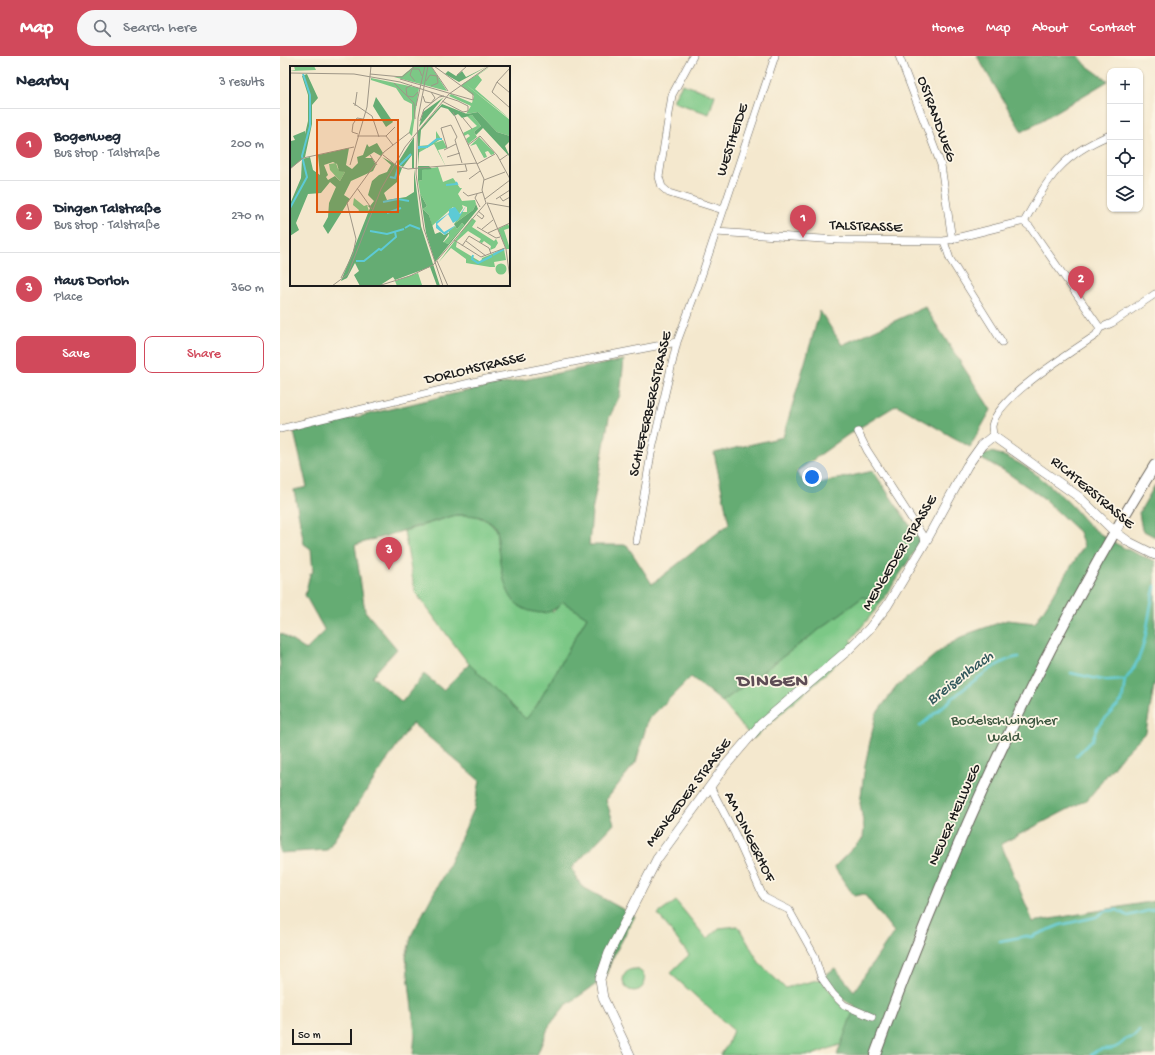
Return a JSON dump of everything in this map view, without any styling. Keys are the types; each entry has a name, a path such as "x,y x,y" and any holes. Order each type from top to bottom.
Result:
{"main road":[{"name":"NEUER HELLWEG","path":"875,1055 917,946 975,804 1042,665 1114,531 1155,465"}],"street":[{"path":"693,56 672,95 659,177 662,187 669,193 723,210"},
{"name":"WESTHEIDE","path":"716,232 775,56"},
{"name":"OSTRANDWEG","path":"899,56 941,165 952,240"},
{"path":"1100,328 1059,267 1024,222 1043,188 1056,169 1087,145 1107,136"},
{"name":"TALSTRASSE","path":"716,232 838,240 944,242 1024,222"},
{"name":"SCHIEFERBERGSTRASSE","path":"636,540 651,454 677,342 716,232"},
{"path":"944,242 950,259 1002,342"},
{"path":"993,436 992,426 998,414 1024,385 1096,335 1100,328 1112,323 1155,294"},
{"name":"DORLOHSTRASSE","path":"280,429 486,379 677,342"},
{"path":"858,432 875,463 926,541"},
{"name":"RICHTERSTRASSE","path":"993,436 1079,497 1114,531 1129,542 1155,555"},
{"name":"MENGEDER STRASSE","path":"630,1055 603,998 601,989 601,972 638,893 656,859 710,786 761,724 847,651 869,629 887,606 926,541 967,466 982,445 993,436"},
{"name":"AM DINGERHOF","path":"710,786 736,834 762,894 765,898 790,910 814,955 826,985 844,1005 872,1017"}],"green space":[{"path":"977,56 1079,56 1086,65 1107,80 1107,82 1022,132"},
{"path":"682,84 715,95 709,114 674,102 674,98"},
{"path":"925,307 991,410 970,447 897,405 849,434 796,472 807,486 873,471 921,542 881,603 863,597 722,702 691,677 648,720 636,762 606,800 614,824 572,868 581,886 635,916 612,959 605,978 565,1006 549,1026 537,1055 413,1055 415,1034 406,957 412,934 448,866 474,809 480,781 412,723 327,850 280,853 280,633 306,650 325,631 305,595 310,574 313,572 311,549 304,544 294,490 307,487 294,432 457,393 624,360 620,395 609,418 592,512 589,545 627,545 652,584 729,524 714,453 783,437 820,311 842,345","holes":["456,515 479,517 490,521 494,525 498,535 503,574 509,594 515,602 523,608 534,612 543,613 553,610 563,602 587,617 537,705 526,719 469,664 443,690 424,674 402,702 372,676 397,649 365,611 355,545"]},
{"name":"Bodelschwingher Wald","path":"991,452 1013,460 1043,479 1072,506 1091,527 1109,540 1155,561 1155,680 1146,732 1122,756 1088,799 1001,844 1033,922 1155,901 1155,1055 837,1055 855,1006 845,1001 834,990 824,976 835,968 854,991 894,932 864,894 854,896 834,867 863,838 864,828 860,803 865,765 876,714 897,686 946,646 970,633 1007,620 1035,623 1084,546 1079,532 1042,497 1003,470 983,460 982,456"},
{"path":"1155,485 1155,537 1142,530 1139,513"},
{"path":"456,515 474,515 490,522 497,530 500,552 553,612 563,602 587,617 537,705 526,720 469,664 415,592 404,531"},
{"path":"863,597 881,603 851,640 856,646 753,739 722,702"},
{"path":"676,901 707,939 719,928 738,926 760,964 785,988 821,979 843,1007 853,1013 842,1044 812,1055 720,1055 728,1044 733,1030 670,973 689,955 658,914"},
{"path":"634,969 642,972 645,980 642,988 634,991 626,988 623,980 626,972"}],"waterway":[{"name":"Breisenbach","path":"1071,673 1107,681 1125,680 1133,670 1143,647 1155,586"},
{"name":"Breisenbach","path":"920,726 982,675 1008,660 1019,657"},
{"path":"1076,756 1092,740 1098,726 1122,701 1125,680"},
{"path":"1000,941 1026,936 1031,937 1060,925 1096,917 1105,911 1117,910 1128,916 1155,909"},
{"path":"1091,1055 1100,1049 1117,1047 1126,1039 1133,1037 1139,1031"}],"place":[{"name":"Bogenweg","path":"803,238"},
{"name":"Dingen Talstraße","path":"1081,299"},
{"name":"Haus Dorloh","path":"389,570"}],"district":[{"name":"DINGEN","path":"773,682"}]}
